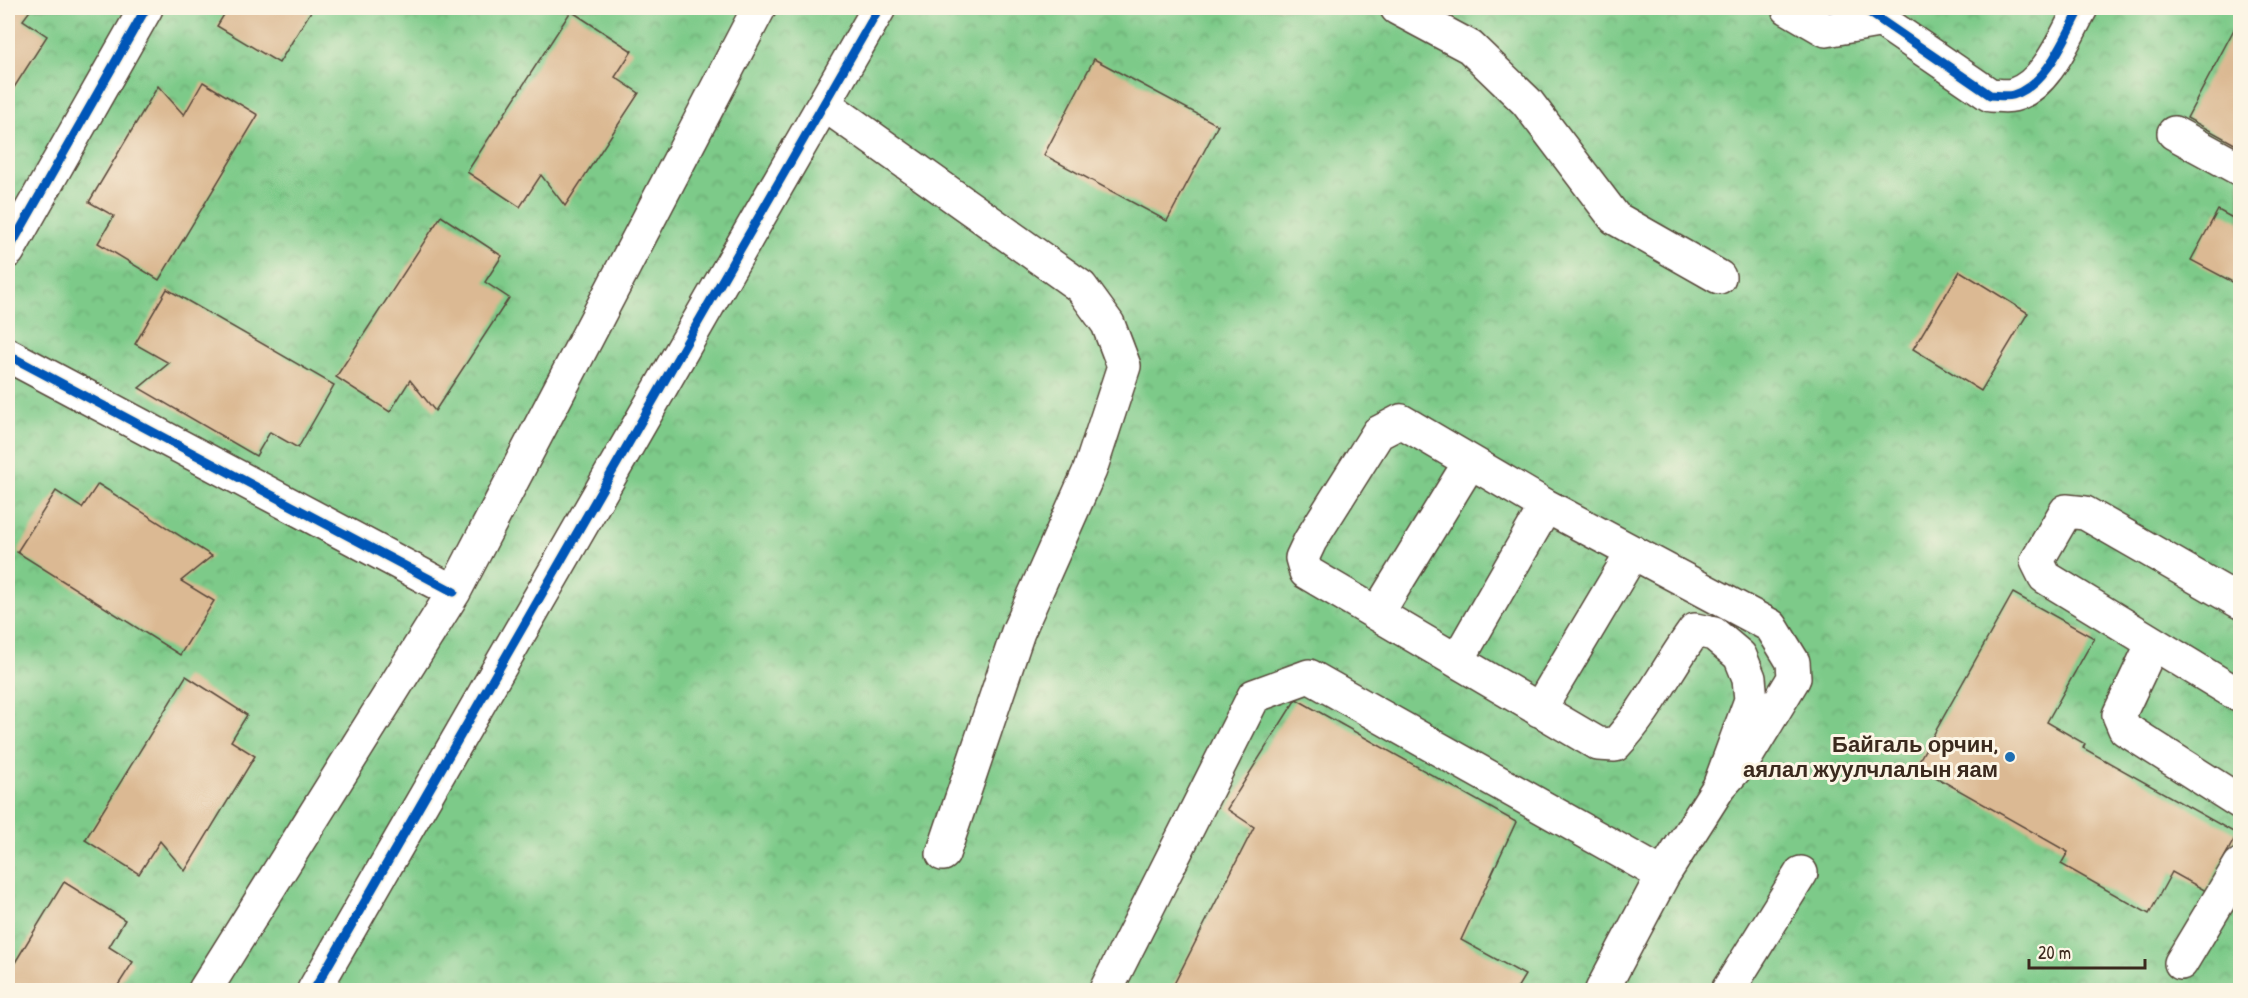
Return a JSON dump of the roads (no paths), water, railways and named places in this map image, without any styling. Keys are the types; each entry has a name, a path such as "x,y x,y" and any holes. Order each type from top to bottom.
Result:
{"street":[{"path":"8,251 146,8"},
{"path":"204,990 454,592 759,8"},
{"path":"314,990 879,8"},
{"path":"1397,8 1470,47 1527,102 1615,218 1719,277"},
{"path":"1788,8 1826,30 1873,14 1990,95 2011,96 2029,89 2044,74 2081,8"},
{"path":"824,104 1081,286 1108,324 1124,366 1090,470 1018,632 943,854"},
{"path":"2174,133 2241,169"},
{"path":"8,355 454,592"},
{"path":"1602,990 1663,874 1719,787 1746,757 1794,678 1793,662 1771,626 1546,506 1401,420 1378,433 1310,541 1302,558 1306,572 1598,744 1616,745 1636,723 1680,650 1695,630 1714,634 1740,656 1749,678 1751,700 1719,787"},
{"path":"1377,614 1470,462"},
{"path":"1457,661 1546,506"},
{"path":"2241,602 2085,513 2066,511 2037,561 2045,576 2241,696"},
{"path":"1539,710 1633,552"},
{"path":"2153,643 2119,715 2126,729 2241,802"},
{"path":"1106,990 1254,696 1309,676 1663,874"},
{"path":"2181,963 2241,865"},
{"path":"1728,990 1802,873"}],"place":[{"name":"Байгаль орчин, аялал жуулчлалын яам","path":"2010,757"}]}
